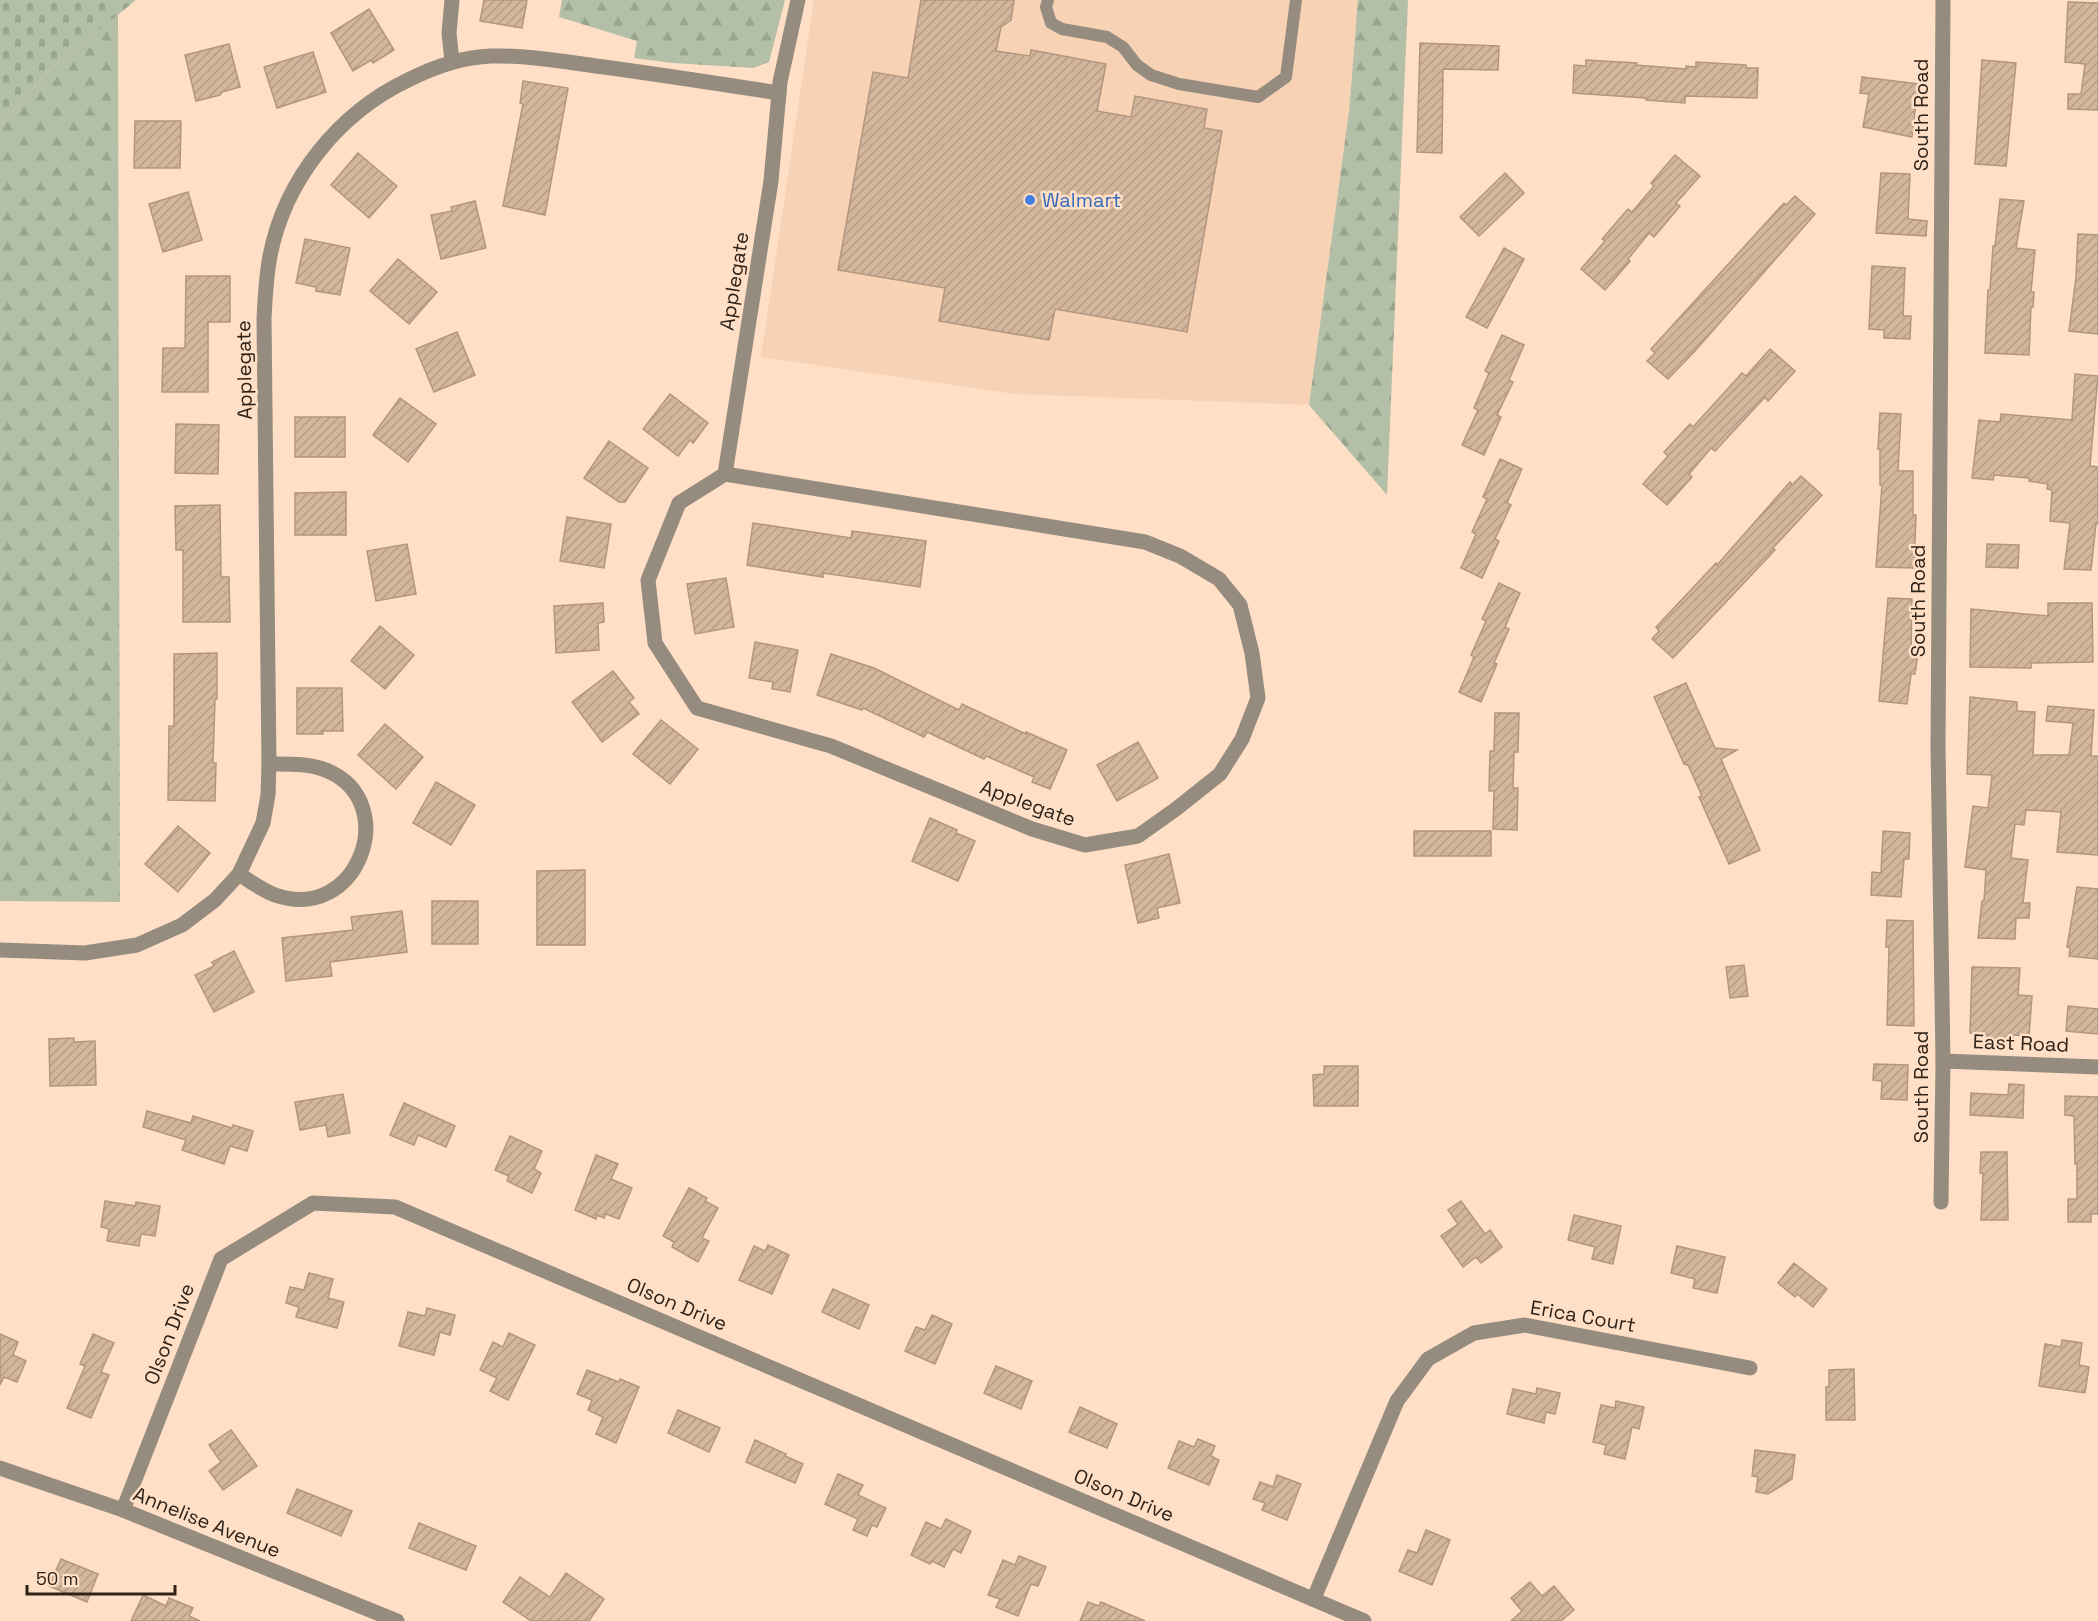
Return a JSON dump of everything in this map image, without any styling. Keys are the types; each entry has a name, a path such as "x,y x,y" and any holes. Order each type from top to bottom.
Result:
{"street":[{"path":"452,0 449,33 452,62"},
{"name":"Applegate","path":"725,474 1145,542 1180,556 1220,579 1240,605 1252,653 1257,698 1242,739 1220,774 1138,836 1085,845 1032,829 831,746 697,708 656,644 648,580 679,503 725,474 771,181 779,93 798,0"},
{"name":"South Road","path":"1941,1202 1943,1061 1938,747 1942,0"},
{"name":"Applegate","path":"0,950 85,953 137,945 182,925 215,900 239,874 263,823 268,795 269,764 264,319 266,282 270,253 280,219 306,167 342,125 370,101 396,86 452,62 489,56 531,57 779,93"},
{"path":"239,874 256,886 276,895 306,899 322,895 340,885 352,874 363,854 366,830 361,806 356,795 344,780 327,770 305,765 269,764"},
{"name":"East Road","path":"1943,1061 2098,1067"},
{"name":"Olson Drive","path":"123,1510 221,1259 313,1203 395,1207 1364,1621"},
{"name":"Erica Court","path":"1314,1598 1397,1401 1428,1359 1474,1333 1525,1325 1750,1368"},
{"name":"Annelise Avenue","path":"0,1468 123,1510 397,1621"}],"lane":[{"path":"1048,0 1046,7 1051,23 1062,29 1107,37 1123,47 1137,65 1151,75 1179,84 1258,97 1286,77 1296,0"}],"shaded area":[{"path":"814,0 1358,0 1349,111 1309,405 1015,394 761,357"}],"green space":[{"path":"0,0 136,0 48,72 0,126"},
{"path":"562,0 785,0 769,62 753,68 634,58 637,41 559,17"},
{"path":"1358,0 1408,0 1387,495 1309,405 1349,111"},
{"path":"118,14 120,902 0,901 0,126 48,72"}],"building":[{"path":"484,0 527,0 522,28 480,21"},
{"name":"Walmart","path":"921,0 1014,0 1011,20 1001,27 996,51 1030,56 1031,50 1106,64 1097,111 1131,117 1135,96 1207,109 1204,128 1222,131 1187,332 1055,309 1049,340 939,321 945,288 838,270 873,72 908,78"},
{"path":"2068,2 2098,3 2098,110 2068,109 2068,94 2081,94 2085,64 2065,62"},
{"path":"369,9 394,50 373,63 371,60 353,71 331,33"},
{"path":"1420,43 1499,46 1498,70 1443,69 1442,153 1417,152"},
{"path":"229,44 240,87 196,101 185,55"},
{"path":"313,52 326,92 277,108 264,67"},
{"path":"1586,60 1686,69 1686,66 1696,67 1696,62 1746,65 1746,68 1758,68 1757,98 1685,96 1685,103 1573,93 1574,65 1586,66"},
{"path":"1982,60 2016,63 2006,166 1975,164"},
{"path":"1862,77 1918,84 1912,137 1863,127 1869,94 1860,93"},
{"path":"523,81 568,88 545,215 503,206 523,104 520,103"},
{"path":"135,121 181,121 180,168 134,168"},
{"path":"358,153 397,186 369,218 331,185"},
{"path":"1675,155 1700,176 1676,203 1680,206 1654,237 1649,233 1628,259 1630,261 1605,290 1581,269 1605,241 1602,239 1628,209 1632,212 1654,186 1651,183"},
{"path":"1505,173 1524,193 1479,236 1460,217"},
{"path":"1881,173 1910,174 1908,219 1927,221 1926,236 1876,233"},
{"path":"188,192 202,240 163,252 149,204"},
{"path":"1795,196 1815,214 1668,379 1647,361 1655,353 1651,349 1784,203 1786,205"},
{"path":"2000,199 2024,201 2016,248 2035,250 2029,355 1985,353 1988,290 1990,290 1993,246 1995,246"},
{"path":"475,201 486,248 441,259 431,215 452,211 451,207"},
{"path":"2078,234 2098,235 2098,334 2069,331 2076,277"},
{"path":"305,239 350,248 340,295 316,291 316,287 296,283"},
{"path":"1504,248 1524,259 1487,328 1466,317"},
{"path":"398,259 437,292 409,324 370,291"},
{"path":"1872,266 1905,268 1903,316 1911,316 1910,339 1884,338 1884,330 1869,329"},
{"path":"186,276 230,276 230,322 208,322 208,392 162,392 163,348 185,348"},
{"path":"457,332 475,375 434,392 416,349"},
{"path":"1502,335 1524,345 1509,380 1513,382 1497,415 1501,417 1484,455 1462,445 1478,410 1474,408 1489,373 1485,371"},
{"path":"1770,349 1795,371 1768,401 1765,397 1715,451 1711,448 1689,474 1692,477 1667,505 1643,484 1668,456 1664,452 1690,424 1693,427 1742,373 1746,376"},
{"path":"2075,374 2098,376 2090,466 2098,467 2098,524 2096,524 2091,570 2064,569 2070,523 2050,521 2052,490 2047,489 2048,484 2029,481 2029,478 1994,475 1993,480 1972,478 1979,420 2000,422 2001,414 2072,420"},
{"path":"670,394 708,423 693,443 690,440 678,456 643,429"},
{"path":"400,398 436,424 408,462 373,435"},
{"path":"1880,413 1901,414 1898,471 1913,471 1913,515 1916,515 1914,568 1876,567 1882,485 1880,485 1880,449 1878,449"},
{"path":"295,417 345,417 345,457 295,457"},
{"path":"176,424 219,425 218,474 175,473"},
{"path":"609,441 648,468 625,502 619,502 584,478"},
{"path":"1500,459 1522,469 1507,503 1511,505 1495,539 1499,541 1482,578 1461,568 1476,534 1472,532 1487,499 1483,497"},
{"path":"1801,476 1822,495 1773,548 1775,550 1673,658 1652,639 1659,631 1656,627 1716,563 1717,565 1790,482 1792,485"},
{"path":"346,492 346,535 295,535 295,493"},
{"path":"220,505 221,577 229,577 230,622 183,622 183,550 176,550 175,506"},
{"path":"567,517 611,524 604,568 560,561"},
{"path":"753,523 851,538 852,531 926,541 920,587 823,573 823,577 747,565"},
{"path":"407,544 416,594 376,601 367,551"},
{"path":"1987,544 2019,545 2018,568 1986,567"},
{"path":"726,578 734,627 695,634 687,584"},
{"path":"1499,583 1520,593 1505,627 1509,629 1494,663 1497,664 1481,702 1459,692 1474,657 1471,655 1486,621 1482,619"},
{"path":"1888,598 1912,599 1911,653 1918,653 1915,674 1911,674 1907,704 1879,701"},
{"path":"603,603 604,622 598,623 599,650 556,653 554,606"},
{"path":"2048,603 2092,603 2093,662 2031,663 2031,668 1970,667 1971,609 2048,616"},
{"path":"380,626 414,655 385,689 351,661"},
{"path":"755,642 798,650 790,692 772,689 773,682 749,678"},
{"path":"217,653 213,763 216,763 215,801 168,800 169,726 174,726 174,654"},
{"path":"831,654 874,668 959,710 962,704 1067,750 1050,789 1032,782 1034,777 986,756 984,759 927,732 924,737 863,708 862,710 817,695"},
{"path":"613,671 634,698 629,702 639,714 602,742 572,702"},
{"path":"1686,683 1715,748 1737,750 1721,759 1760,850 1729,864 1699,797 1702,796 1688,765 1684,764 1654,697"},
{"path":"297,688 342,688 343,731 297,734"},
{"path":"1970,697 2017,702 2017,711 2035,712 2033,755 2069,755 2073,723 2046,721 2048,706 2094,710 2091,756 2098,756 2098,855 2057,852 2061,812 2026,810 2024,825 2015,824 2011,858 2028,860 2023,903 2030,903 2029,918 2016,918 2015,939 1978,938 1986,870 1965,867 1973,806 1988,808 1992,775 1967,774"},
{"path":"1495,713 1519,713 1518,752 1514,752 1513,788 1518,788 1517,830 1493,829 1494,791 1489,791 1490,751 1494,751"},
{"path":"661,720 698,749 670,784 633,754"},
{"path":"385,724 423,757 396,789 358,755"},
{"path":"1138,742 1158,778 1117,801 1097,765"},
{"path":"436,782 475,805 451,845 413,823"},
{"path":"930,818 975,841 958,881 912,861"},
{"path":"178,826 210,853 178,892 145,864"},
{"path":"1414,831 1491,831 1491,856 1414,856"},
{"path":"1883,831 1910,833 1909,859 1904,859 1901,897 1871,895 1872,872 1881,873"},
{"path":"1169,854 1180,903 1157,908 1159,918 1138,923 1125,865"},
{"path":"585,870 585,945 537,945 537,871"},
{"path":"2077,887 2098,889 2098,959 2069,956 2070,948 2067,947"},
{"path":"432,901 478,901 478,944 432,944"},
{"path":"402,911 407,952 330,962 332,976 286,981 282,938 353,930 351,917"},
{"path":"1887,920 1913,921 1914,1026 1887,1025 1889,947 1886,947"},
{"path":"234,951 254,992 214,1012 195,975 214,966 212,962"},
{"path":"1744,965 1748,996 1730,998 1726,967"},
{"path":"1972,967 2020,968 2018,995 2032,996 2029,1036 2013,1035 2013,1043 1987,1042 1987,1034 1970,1033"},
{"path":"2068,1006 2098,1009 2098,1034 2066,1031"},
{"path":"74,1038 74,1042 95,1041 96,1085 50,1086 49,1039"},
{"path":"1874,1064 1908,1065 1907,1100 1881,1099 1882,1081 1873,1080"},
{"path":"1324,1066 1358,1066 1358,1106 1314,1106 1313,1075 1324,1074"},
{"path":"2009,1084 2024,1085 2023,1118 1970,1115 1971,1093 2008,1095"},
{"path":"343,1094 350,1133 328,1137 326,1125 300,1130 295,1102"},
{"path":"2065,1096 2098,1097 2098,1214 2091,1214 2091,1222 2068,1222 2068,1199 2077,1199 2077,1164 2075,1164 2074,1116 2065,1115"},
{"path":"404,1103 455,1126 446,1147 418,1135 414,1145 390,1135"},
{"path":"147,1111 191,1123 193,1116 232,1128 233,1125 253,1131 247,1151 230,1146 224,1164 182,1150 186,1140 143,1127"},
{"path":"510,1136 542,1151 534,1169 541,1173 532,1193 507,1181 509,1176 495,1170"},
{"path":"1981,1152 2007,1152 2008,1220 1981,1220 1983,1173 1980,1173"},
{"path":"596,1155 618,1164 611,1179 632,1188 619,1219 606,1214 604,1218 597,1215 596,1219 575,1210"},
{"path":"689,1188 707,1198 705,1201 718,1208 702,1238 709,1241 698,1262 672,1247 674,1242 663,1236"},
{"path":"105,1201 135,1206 136,1202 160,1206 155,1236 141,1234 139,1246 107,1241 109,1229 101,1227"},
{"path":"1461,1201 1485,1234 1490,1230 1502,1247 1481,1263 1476,1257 1463,1267 1441,1236 1458,1224 1448,1210"},
{"path":"1574,1215 1621,1226 1613,1264 1592,1259 1595,1247 1568,1240"},
{"path":"768,1245 789,1255 772,1294 739,1280 754,1246 765,1251"},
{"path":"1677,1246 1725,1257 1717,1293 1693,1288 1695,1279 1671,1273"},
{"path":"1794,1263 1827,1289 1813,1307 1797,1294 1795,1297 1778,1283"},
{"path":"309,1273 333,1279 328,1298 344,1302 337,1328 296,1317 299,1307 286,1303 290,1287 304,1290"},
{"path":"833,1289 869,1305 859,1329 822,1312"},
{"path":"427,1308 455,1315 450,1335 440,1332 434,1355 399,1346 408,1312 425,1316"},
{"path":"932,1315 952,1324 935,1364 905,1351 916,1327 925,1330"},
{"path":"509,1333 535,1345 508,1400 490,1391 497,1378 480,1370 493,1342 503,1347"},
{"path":"0,1334 18,1342 13,1355 26,1361 17,1382 4,1377 0,1385"},
{"path":"93,1334 114,1343 101,1372 109,1375 91,1418 67,1408 85,1366 80,1364"},
{"path":"2062,1340 2082,1343 2079,1365 2089,1367 2085,1393 2039,1386 2045,1344 2061,1347"},
{"path":"996,1366 1032,1381 1021,1409 984,1393"},
{"path":"1854,1369 1855,1420 1826,1420 1826,1387 1829,1387 1829,1370"},
{"path":"587,1370 639,1387 616,1443 596,1434 603,1417 588,1410 592,1400 577,1394"},
{"path":"1537,1388 1560,1393 1555,1414 1546,1412 1544,1423 1507,1414 1513,1389 1536,1394"},
{"path":"1616,1401 1644,1407 1639,1429 1632,1427 1625,1459 1604,1454 1606,1445 1593,1442 1601,1405 1615,1408"},
{"path":"1080,1407 1117,1424 1107,1448 1069,1432"},
{"path":"678,1410 720,1428 709,1452 668,1433"},
{"path":"231,1430 257,1466 223,1490 209,1471 221,1462 209,1445"},
{"path":"1198,1439 1215,1446 1211,1456 1219,1460 1209,1485 1168,1468 1179,1441 1194,1447"},
{"path":"755,1440 803,1464 795,1483 746,1462"},
{"path":"1755,1450 1795,1455 1792,1479 1768,1494 1756,1492 1758,1477 1752,1476"},
{"path":"838,1474 863,1485 858,1495 886,1508 877,1527 872,1525 867,1536 853,1530 858,1519 825,1504"},
{"path":"1277,1475 1301,1484 1287,1520 1262,1510 1265,1503 1253,1499 1260,1482 1273,1487"},
{"path":"297,1489 352,1511 341,1536 287,1513"},
{"path":"946,1519 971,1531 961,1553 953,1549 944,1567 932,1561 930,1564 911,1555 926,1522 941,1529"},
{"path":"419,1523 476,1546 466,1570 409,1548"},
{"path":"1426,1530 1450,1540 1432,1585 1399,1571 1408,1550 1417,1553"},
{"path":"1019,1556 1046,1567 1038,1586 1031,1584 1018,1616 996,1607 1000,1599 988,1595 1003,1560 1015,1565"},
{"path":"61,1559 98,1574 87,1602 49,1586"},
{"path":"566,1573 604,1599 589,1621 531,1621 503,1602 520,1577 550,1597"},
{"path":"1530,1582 1542,1596 1554,1586 1574,1610 1561,1621 1511,1621 1522,1611 1511,1598"},
{"path":"143,1595 166,1606 169,1598 193,1608 189,1616 200,1621 131,1621"},
{"path":"1088,1602 1099,1606 1101,1602 1145,1621 1080,1621"}],"place":[{"name":"Walmart","path":"1030,200"}]}
